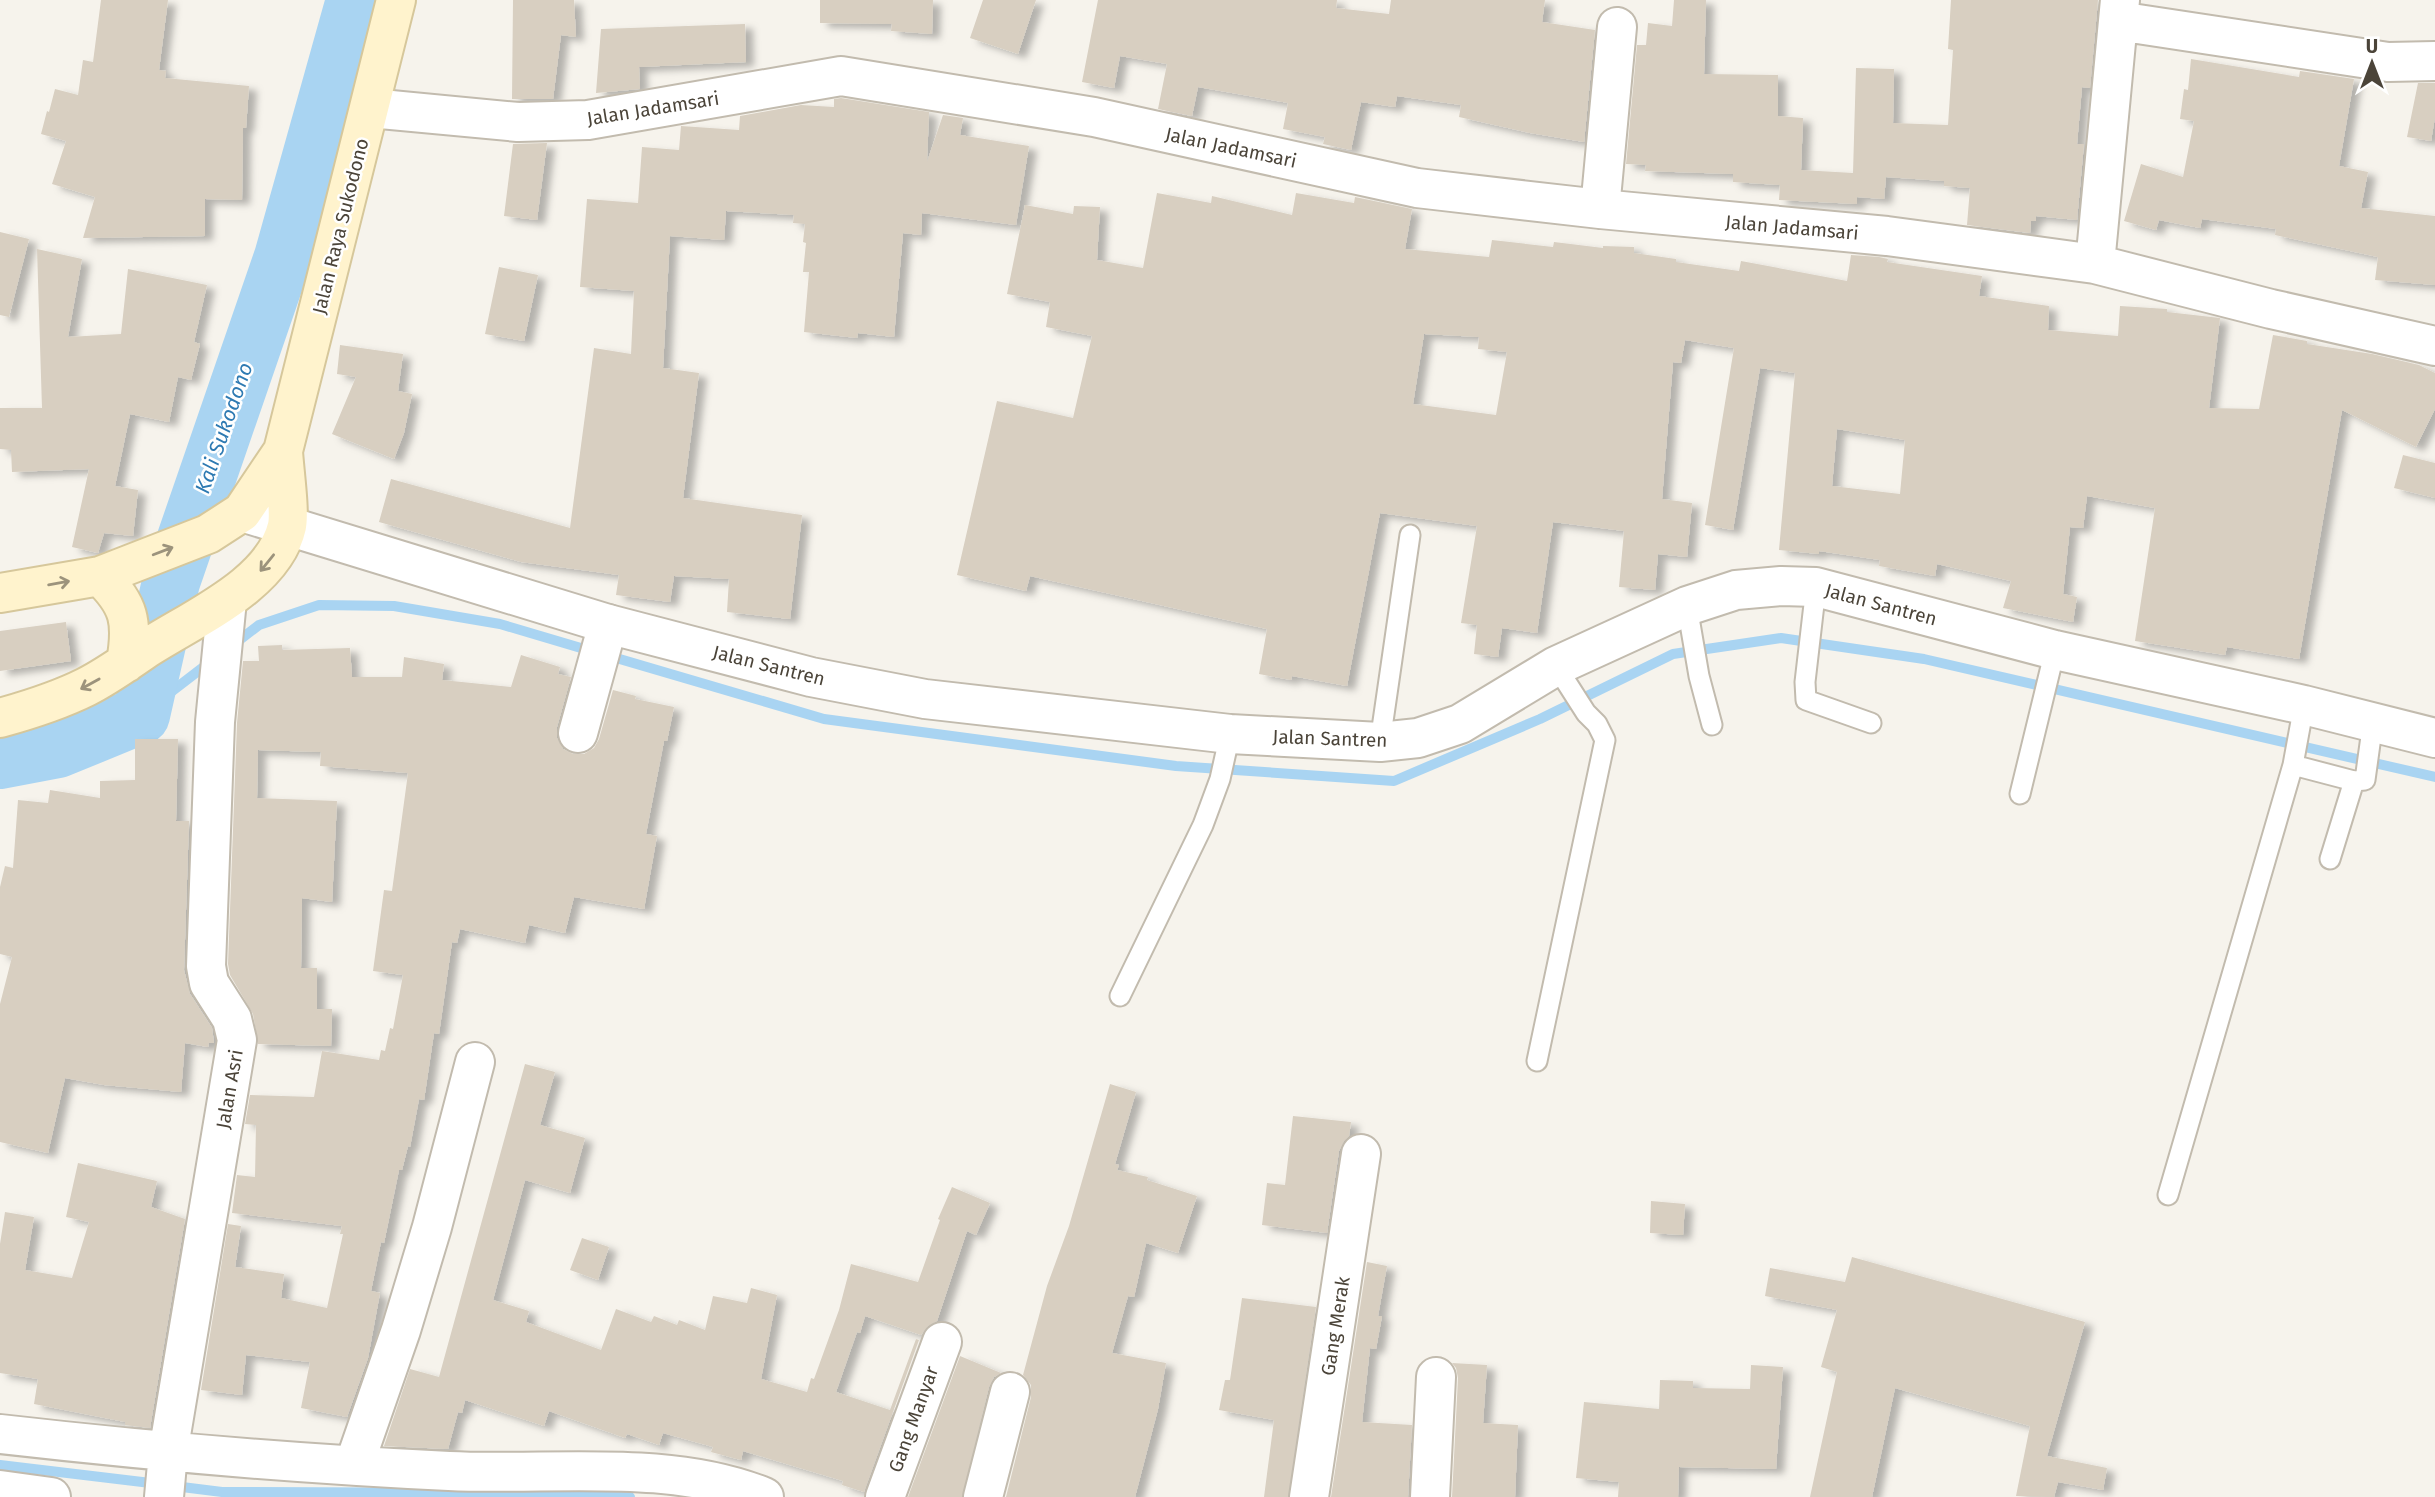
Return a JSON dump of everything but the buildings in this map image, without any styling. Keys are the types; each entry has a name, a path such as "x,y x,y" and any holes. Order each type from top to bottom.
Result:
{"main road":[{"name":"Jalan Raya Sukodono","path":"0,718 46,705 86,687 137,656 219,629 268,565 287,525 284,451 396,0"},
{"name":"Jalan Raya Sukodono","path":"0,593 109,572 208,534 242,512 284,451"},
{"path":"109,572 127,613 137,656"}],"street":[{"path":"2095,264 2119,11 2388,62 2435,61"},
{"path":"1600,209 1617,27"},
{"name":"Jalan Jadamsari","path":"370,108 518,122 588,120 841,76 1094,117 1417,188 1600,209 1887,236 2095,264 2271,309 2435,346"},
{"name":"Jalan Santren","path":"242,512 287,525 603,643 811,677 925,699 1228,741 1380,742 1419,737 1460,724 1688,617 1736,590 1781,586 2053,658 2372,730 2435,738"},
{"name":"Jalan Asri","path":"166,1471 237,1040 232,1019 209,984 206,965 219,629"},
{"path":"578,733 603,643"},
{"path":"354,1465 401,1330 432,1227 475,1062"},
{"name":"Gang Merak","path":"1309,1497 1361,1154"},
{"name":"Gang Manyar","path":"885,1497 942,1342"},
{"path":"1430,1497 1436,1377"},
{"path":"983,1497 1010,1392"},
{"path":"0,1434 166,1471 354,1465 450,1471 680,1475 724,1483 764,1497"},
{"path":"0,1490 51,1497"}],"lane":[{"path":"1380,742 1410,535"},
{"path":"1816,595 1805,682 1806,700 1871,723"},
{"path":"1688,617 1712,725"},
{"path":"2020,794 2053,658"},
{"path":"1537,1061 1605,740 1597,724 1586,713 1562,676"},
{"path":"2168,1195 2294,763 2303,715"},
{"path":"2330,859 2360,774 2372,730"},
{"path":"1120,996 1203,825 1220,779 1228,741"},
{"path":"2294,763 2360,774"}],"waterway":[{"name":"Kali Sukodono","path":"0,760 58,749 141,715 171,582 283,257 355,0"},
{"path":"233,645 259,625 319,605 394,606 500,624 591,651"},
{"path":"606,655 824,719 1176,766 1394,781 1540,719 1673,654 1781,638 1924,659 2435,777"},
{"path":"141,715 210,662"},
{"path":"0,1465 159,1484"},
{"path":"174,1486 222,1492 550,1493 630,1497"}]}
